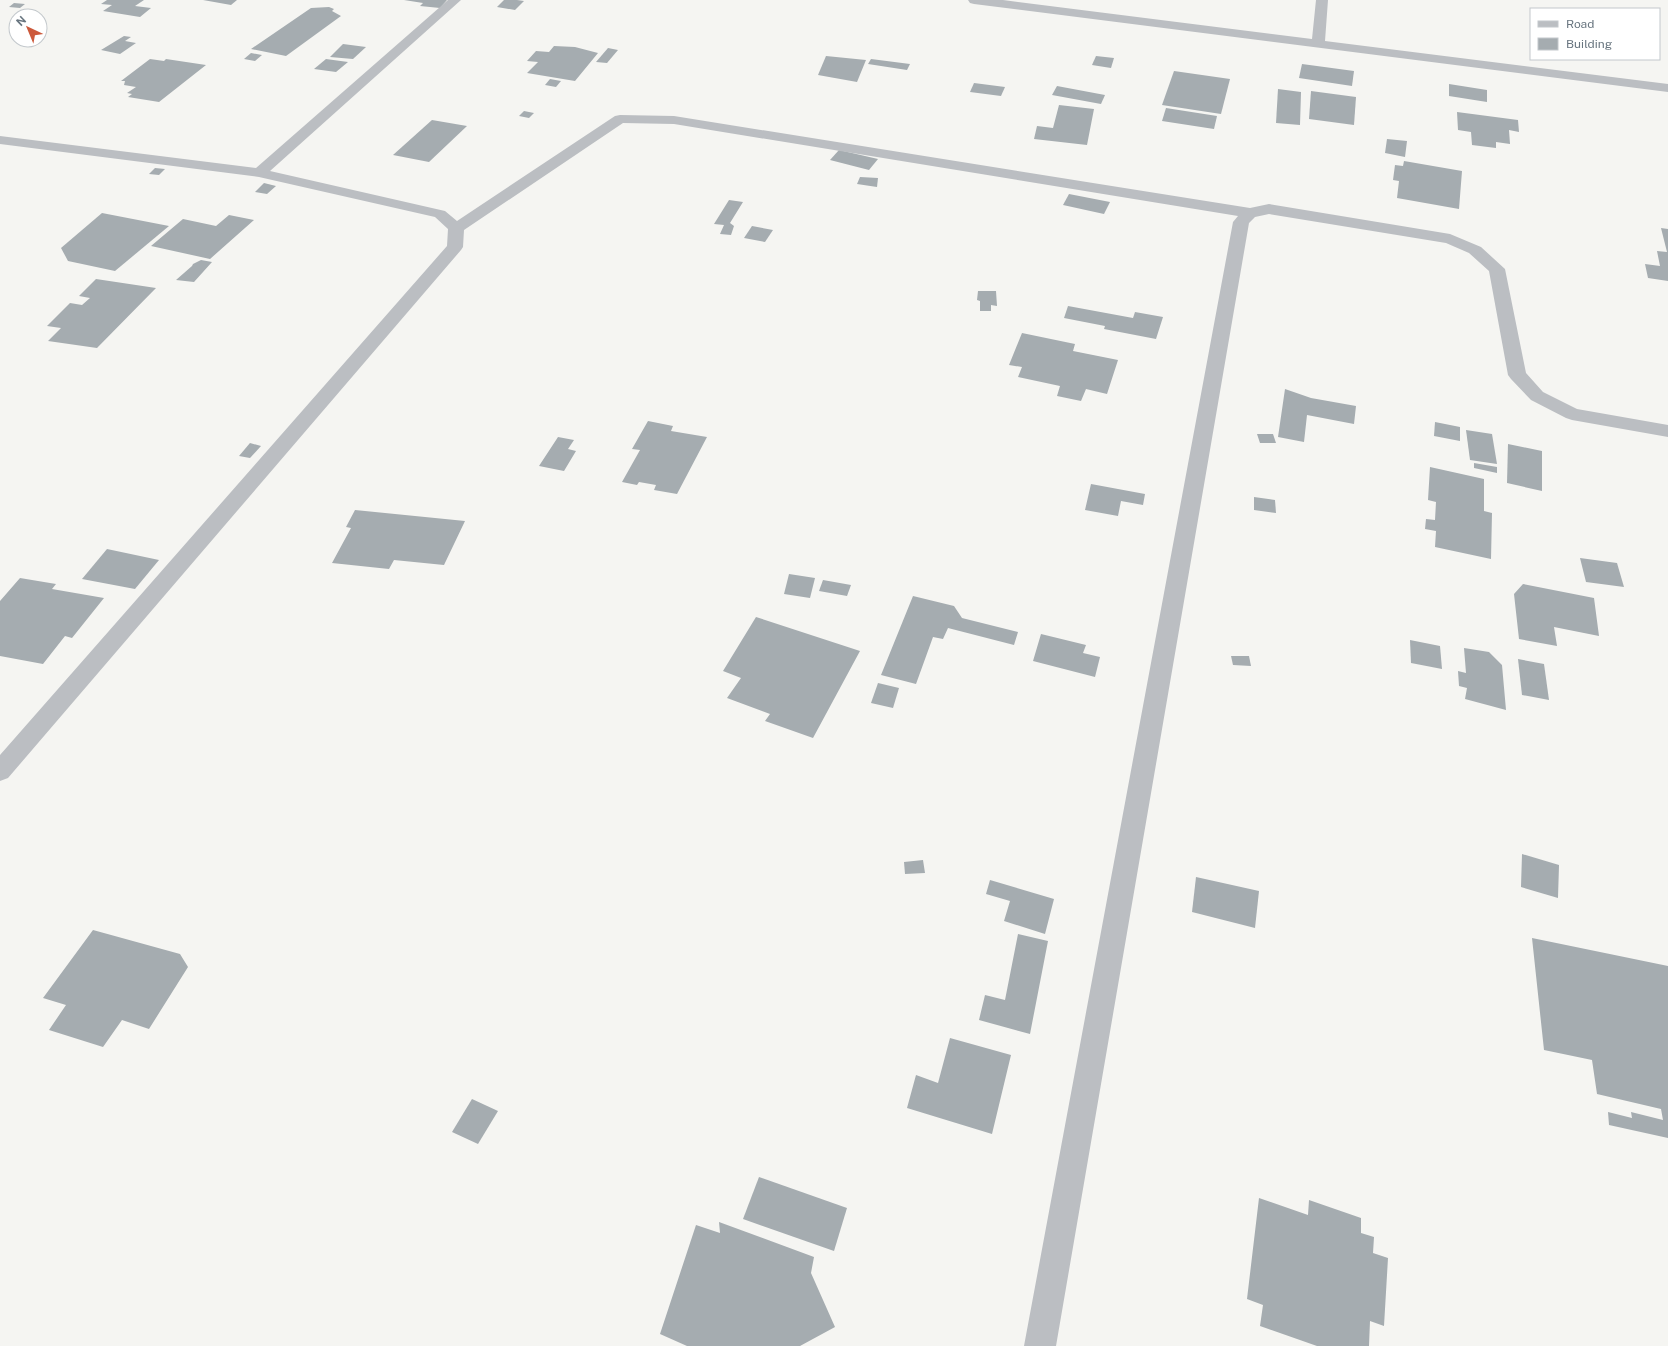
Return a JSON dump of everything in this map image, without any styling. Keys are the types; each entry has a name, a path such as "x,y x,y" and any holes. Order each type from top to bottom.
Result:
{"street":[{"path":"259,174 455,0"},
{"path":"974,0 1668,88"},
{"path":"1318,44 1322,0"},
{"path":"456,228 620,119 674,120 1250,213 1268,209 1450,239 1475,250 1497,269 1517,376 1538,396 1572,414 1668,431"},
{"path":"0,140 259,174 440,214 456,228"},
{"path":"1040,1346 1241,222 1250,213"},
{"path":"0,771 455,247 456,228"}],"building":[{"path":"107,0 144,0 135,6 151,8 140,17 103,11 112,5 101,4"},
{"path":"203,0 237,0 231,5"},
{"path":"404,0 447,0 440,8 420,6 423,3"},
{"path":"504,0 524,1 515,10 497,7"},
{"path":"14,3 25,4 20,8 9,7"},
{"path":"329,7 334,9 332,11 341,16 286,56 251,49 311,8"},
{"path":"124,36 131,37 125,41 136,43 120,54 101,50"},
{"path":"343,44 366,47 353,59 330,57"},
{"path":"554,46 575,47 598,53 575,81 527,73 538,62 527,61 536,51 549,52"},
{"path":"608,48 618,50 607,63 596,62"},
{"path":"251,53 262,55 255,61 244,59"},
{"path":"826,56 866,60 857,82 818,75"},
{"path":"1096,56 1114,58 1111,68 1092,65"},
{"path":"150,59 164,61 166,59 206,65 159,102 128,97 132,94 127,93 136,87 124,85 125,81 121,81"},
{"path":"326,59 348,62 336,72 314,69"},
{"path":"871,59 910,64 907,70 868,64"},
{"path":"1302,64 1354,71 1352,86 1299,78"},
{"path":"1174,71 1230,79 1221,114 1162,105"},
{"path":"550,79 561,81 556,87 545,85"},
{"path":"974,83 1005,87 1001,96 970,92"},
{"path":"1449,84 1487,90 1487,102 1449,96"},
{"path":"1057,86 1105,95 1101,104 1052,95"},
{"path":"1278,89 1301,92 1300,125 1276,123"},
{"path":"1311,91 1356,97 1354,125 1309,119"},
{"path":"1059,105 1094,109 1087,145 1034,139 1037,126 1053,128"},
{"path":"1166,108 1217,116 1214,129 1162,121"},
{"path":"524,111 534,113 529,118 519,116"},
{"path":"1457,112 1518,120 1519,132 1509,130 1510,144 1496,142 1496,148 1472,145 1471,132 1458,130"},
{"path":"432,120 467,126 429,162 393,155"},
{"path":"1387,139 1407,141 1405,157 1385,153"},
{"path":"839,150 878,159 869,170 830,160"},
{"path":"1404,161 1462,171 1459,209 1397,198 1399,181 1393,180 1395,165 1403,166"},
{"path":"155,168 165,169 159,175 149,174"},
{"path":"860,177 878,178 877,187 857,184"},
{"path":"264,183 276,186 267,194 255,192"},
{"path":"1069,194 1110,202 1104,214 1063,205"},
{"path":"729,200 743,202 730,223 734,226 731,235 720,234 724,225 714,224"},
{"path":"102,213 169,226 115,271 68,261 61,248"},
{"path":"229,215 254,220 210,259 151,246 183,219 216,226"},
{"path":"752,226 773,230 765,242 744,238"},
{"path":"1661,228 1668,229 1668,281 1648,278 1645,264 1660,266 1657,251 1667,252"},
{"path":"201,260 212,262 194,282 176,280 193,264"},
{"path":"96,279 156,288 97,348 48,341 61,328 47,326 70,303 82,305 90,298 79,296"},
{"path":"978,291 996,291 997,306 991,305 991,311 980,311 980,301 977,300"},
{"path":"1068,306 1133,318 1135,312 1163,317 1156,339 1104,329 1105,326 1064,318"},
{"path":"1022,333 1075,344 1073,351 1118,360 1107,394 1086,389 1081,401 1057,396 1060,386 1018,377 1022,367 1009,365"},
{"path":"1285,389 1311,398 1356,406 1354,424 1307,415 1304,442 1278,437"},
{"path":"648,421 673,426 671,431 707,437 677,494 654,490 656,485 639,482 637,485 622,482 640,450 632,449"},
{"path":"1435,422 1460,427 1460,441 1434,436"},
{"path":"1466,430 1492,434 1497,464 1470,460"},
{"path":"1257,434 1273,434 1276,443 1260,443"},
{"path":"558,437 574,440 568,449 576,451 564,471 539,466"},
{"path":"250,443 261,446 250,458 239,456"},
{"path":"1508,444 1542,451 1542,491 1507,483"},
{"path":"1474,463 1497,467 1497,473 1474,468"},
{"path":"1430,467 1484,479 1484,511 1492,513 1491,559 1435,547 1436,531 1425,529 1426,519 1435,520 1436,502 1428,500"},
{"path":"1091,484 1145,494 1143,505 1121,501 1118,516 1085,510"},
{"path":"1254,497 1275,500 1276,513 1254,510"},
{"path":"355,510 465,521 444,565 394,560 389,569 332,563 351,528 346,527"},
{"path":"107,549 159,560 135,589 82,579"},
{"path":"1580,558 1617,563 1624,587 1586,582"},
{"path":"789,574 815,578 810,598 784,594"},
{"path":"20,578 56,584 52,589 104,598 72,638 65,636 43,664 0,656 0,601"},
{"path":"823,580 851,585 847,596 819,591"},
{"path":"1523,584 1594,598 1599,636 1554,627 1557,646 1519,639 1514,594"},
{"path":"913,596 954,606 962,618 1018,632 1014,645 948,628 943,639 933,637 916,684 881,675"},
{"path":"756,617 860,651 813,738 765,721 770,714 727,698 741,678 723,671"},
{"path":"1041,634 1086,645 1083,653 1100,657 1095,677 1033,661"},
{"path":"1410,640 1440,646 1442,669 1411,663"},
{"path":"1464,648 1489,652 1502,665 1506,710 1465,699 1467,688 1459,686 1458,671 1466,673"},
{"path":"1231,656 1249,656 1251,666 1233,665"},
{"path":"1518,659 1544,664 1549,700 1522,695"},
{"path":"878,683 899,688 893,708 871,703"},
{"path":"1522,854 1559,865 1558,898 1521,887"},
{"path":"923,860 925,873 905,874 904,862"},
{"path":"1196,877 1259,891 1255,928 1192,912"},
{"path":"990,880 1054,899 1045,934 1004,921 1010,901 986,894"},
{"path":"93,930 180,954 188,967 149,1029 122,1020 103,1047 49,1030 66,1005 43,998"},
{"path":"1018,934 1048,941 1030,1034 979,1020 985,995 1005,1000"},
{"path":"1532,938 1668,966 1668,1138 1609,1125 1608,1112 1632,1118 1631,1112 1663,1120 1661,1109 1597,1094 1592,1060 1544,1050"},
{"path":"950,1038 1011,1055 992,1134 907,1108 916,1075 938,1083"},
{"path":"472,1099 498,1111 478,1144 452,1132"},
{"path":"759,1177 847,1208 834,1251 743,1219"},
{"path":"1259,1198 1308,1215 1309,1200 1361,1218 1361,1233 1374,1237 1373,1253 1388,1258 1384,1326 1370,1321 1369,1346 1317,1346 1260,1326 1263,1305 1247,1299"},
{"path":"719,1222 814,1257 811,1273 835,1327 800,1346 687,1346 660,1334 696,1225 720,1233"}]}
